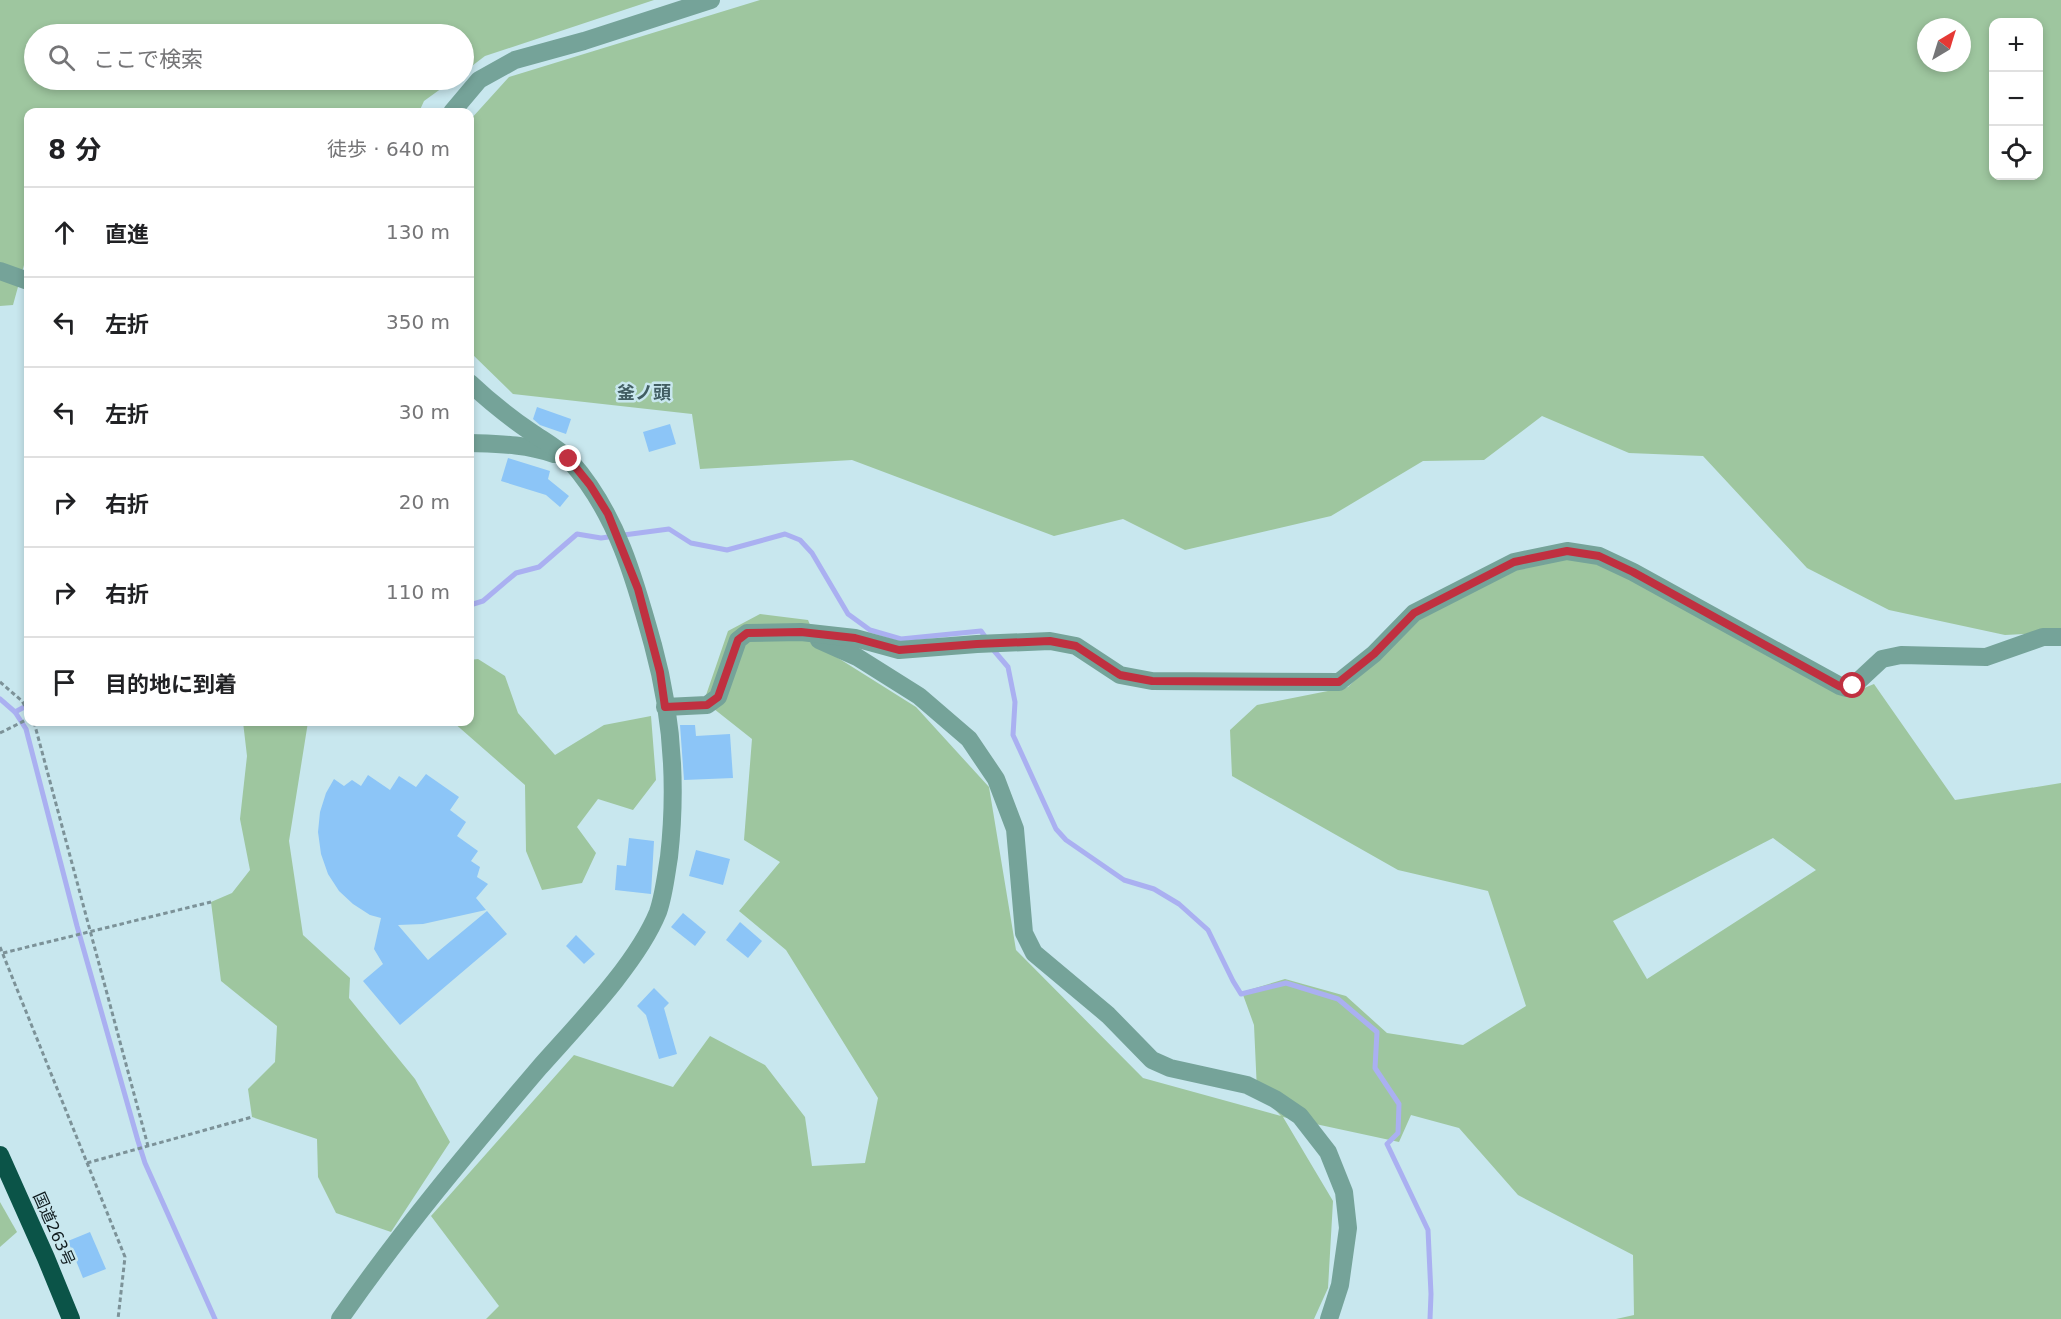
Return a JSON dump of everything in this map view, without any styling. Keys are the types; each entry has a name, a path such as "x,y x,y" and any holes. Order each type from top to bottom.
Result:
{"highway":[{"name":"国道263号","path":"0,1155 71,1319"}],"street":[{"path":"474,87 480,80 516,60 584,41 711,0"},
{"path":"456,108 471,90"},
{"path":"0,271 24,280"},
{"path":"340,1319 368,1279 476,1143 613,982 645,939 659,910 667,871 674,815 673,769 660,672 638,589 608,514 590,485 569,459 497,408 474,387"},
{"path":"474,444 505,444 539,449 569,459"},
{"path":"665,707 707,705 718,697 738,640 747,633 801,632 855,638 899,650 1050,641 1076,646 1120,675 1152,681 1339,682 1374,654 1414,613 1514,562 1567,551 1599,556 1633,572 1839,686 1847,688 1853,686 1882,659 1901,655 1986,657 2043,637 2061,637"},
{"path":"801,632 857,657 919,696 969,739 996,779 1015,830 1024,933 1034,953 1108,1015 1152,1060 1170,1068 1247,1085 1275,1099 1300,1116 1328,1152 1344,1192 1348,1228 1340,1285 1329,1319"}],"path":[{"path":"0,682 24,704"},
{"path":"0,734 24,721"},
{"path":"35,726 148,1146"},
{"path":"3,953 212,902"},
{"path":"0,947 124,1257 118,1319"},
{"path":"87,1163 252,1117"}],"green space":[{"path":"0,0 654,0 485,56 474,64 474,24 24,24 24,90 439,90 424,101 421,108 24,108 24,265 13,305 0,306"},
{"path":"760,0 2061,0 2061,632 2005,635 1889,610 1807,568 1703,456 1629,453 1542,416 1484,460 1423,461 1331,516 1185,550 1123,519 1054,536 852,460 700,469 692,414 513,394 474,356 474,116 509,77"},
{"path":"1569,554 1635,578 1847,695 1874,684 1955,800 2061,783 2061,1319 1616,1319 1634,1315 1633,1255 1518,1195 1459,1128 1411,1115 1399,1142 1283,1117 1333,1201 1328,1288 1314,1319 486,1319 499,1306 431,1216 574,1055 673,1087 710,1036 765,1065 805,1117 812,1166 865,1163 878,1098 786,950 739,911 780,862 744,840 752,739 704,701 728,631 760,614 808,620 819,646 916,707 989,787 1016,950 1143,1078 1281,1116 1257,1091 1254,1025 1242,992 1285,979 1346,996 1387,1033 1463,1045 1526,1006 1488,891 1398,870 1232,776 1230,730 1257,705 1348,687 1416,619 1517,567","holes":["1773,838 1816,870 1647,979 1613,921"]},
{"path":"478,659 505,676 518,713 555,755 604,725 651,716 656,780 633,810 598,799 577,827 596,853 582,883 542,890 526,851 525,785 458,726 474,726 474,660"},
{"path":"243,726 307,726 289,841 303,935 350,978 349,998 415,1079 450,1142 391,1232 336,1213 318,1177 317,1139 252,1117 248,1089 275,1062 277,1026 221,981 211,902 232,893 250,870 240,819 247,756"},
{"path":"0,1202 17,1232 0,1247"}],"building":[{"path":"537,407 571,419 566,434 540,425 533,419"},
{"path":"670,424 676,444 649,452 643,432"},
{"path":"508,458 550,471 548,479 569,496 560,507 546,495 501,481"},
{"path":"680,725 695,725 696,736 730,734 733,778 684,780"},
{"path":"426,774 459,797 450,810 466,822 457,836 478,851 471,861 480,867 477,877 488,884 476,898 486,910 423,924 398,925 428,960 487,911 507,934 400,1025 363,981 383,964 374,949 381,918 370,915 353,904 339,891 328,874 321,854 318,832 320,812 326,793 334,779 344,786 352,780 361,786 368,775 390,790 399,776 416,787"},
{"path":"629,838 654,841 651,894 615,890 617,865 626,866"},
{"path":"696,850 730,859 723,885 689,876"},
{"path":"683,913 706,932 695,946 671,927"},
{"path":"740,922 762,941 748,958 726,940"},
{"path":"576,935 595,954 584,964 566,946"},
{"path":"654,988 669,1003 664,1008 677,1054 659,1059 646,1015 637,1006"},
{"path":"90,1232 106,1269 83,1278 68,1241"}],"waterway":[{"path":"474,604 483,601 516,573 539,567 577,534 601,538 669,529 691,543 727,550 785,534 800,540 812,553 848,614 870,630 901,639 981,631 986,638"},
{"path":"990,646 1008,667 1015,702 1013,735 1056,829 1066,840 1124,880 1154,889 1179,904 1208,930 1241,994 1286,983 1338,999 1377,1032 1375,1068 1399,1104 1398,1133 1387,1144 1428,1230 1430,1319"},
{"path":"0,699 15,712 24,726"},
{"path":"15,712 24,707"},
{"path":"24,726 77,926 145,1163 215,1319"}],"district":[{"name":"釜ノ頭","path":"644,392"}],"route":[{"path":"569,459 590,485 608,514 638,589 660,672 665,707 707,705 718,697 738,640 747,633 801,632 855,638 899,650 1050,641 1076,646 1120,675 1152,681 1339,682 1374,654 1414,613 1514,562 1567,551 1599,556 1633,572 1839,686 1847,688 1853,686"}]}
